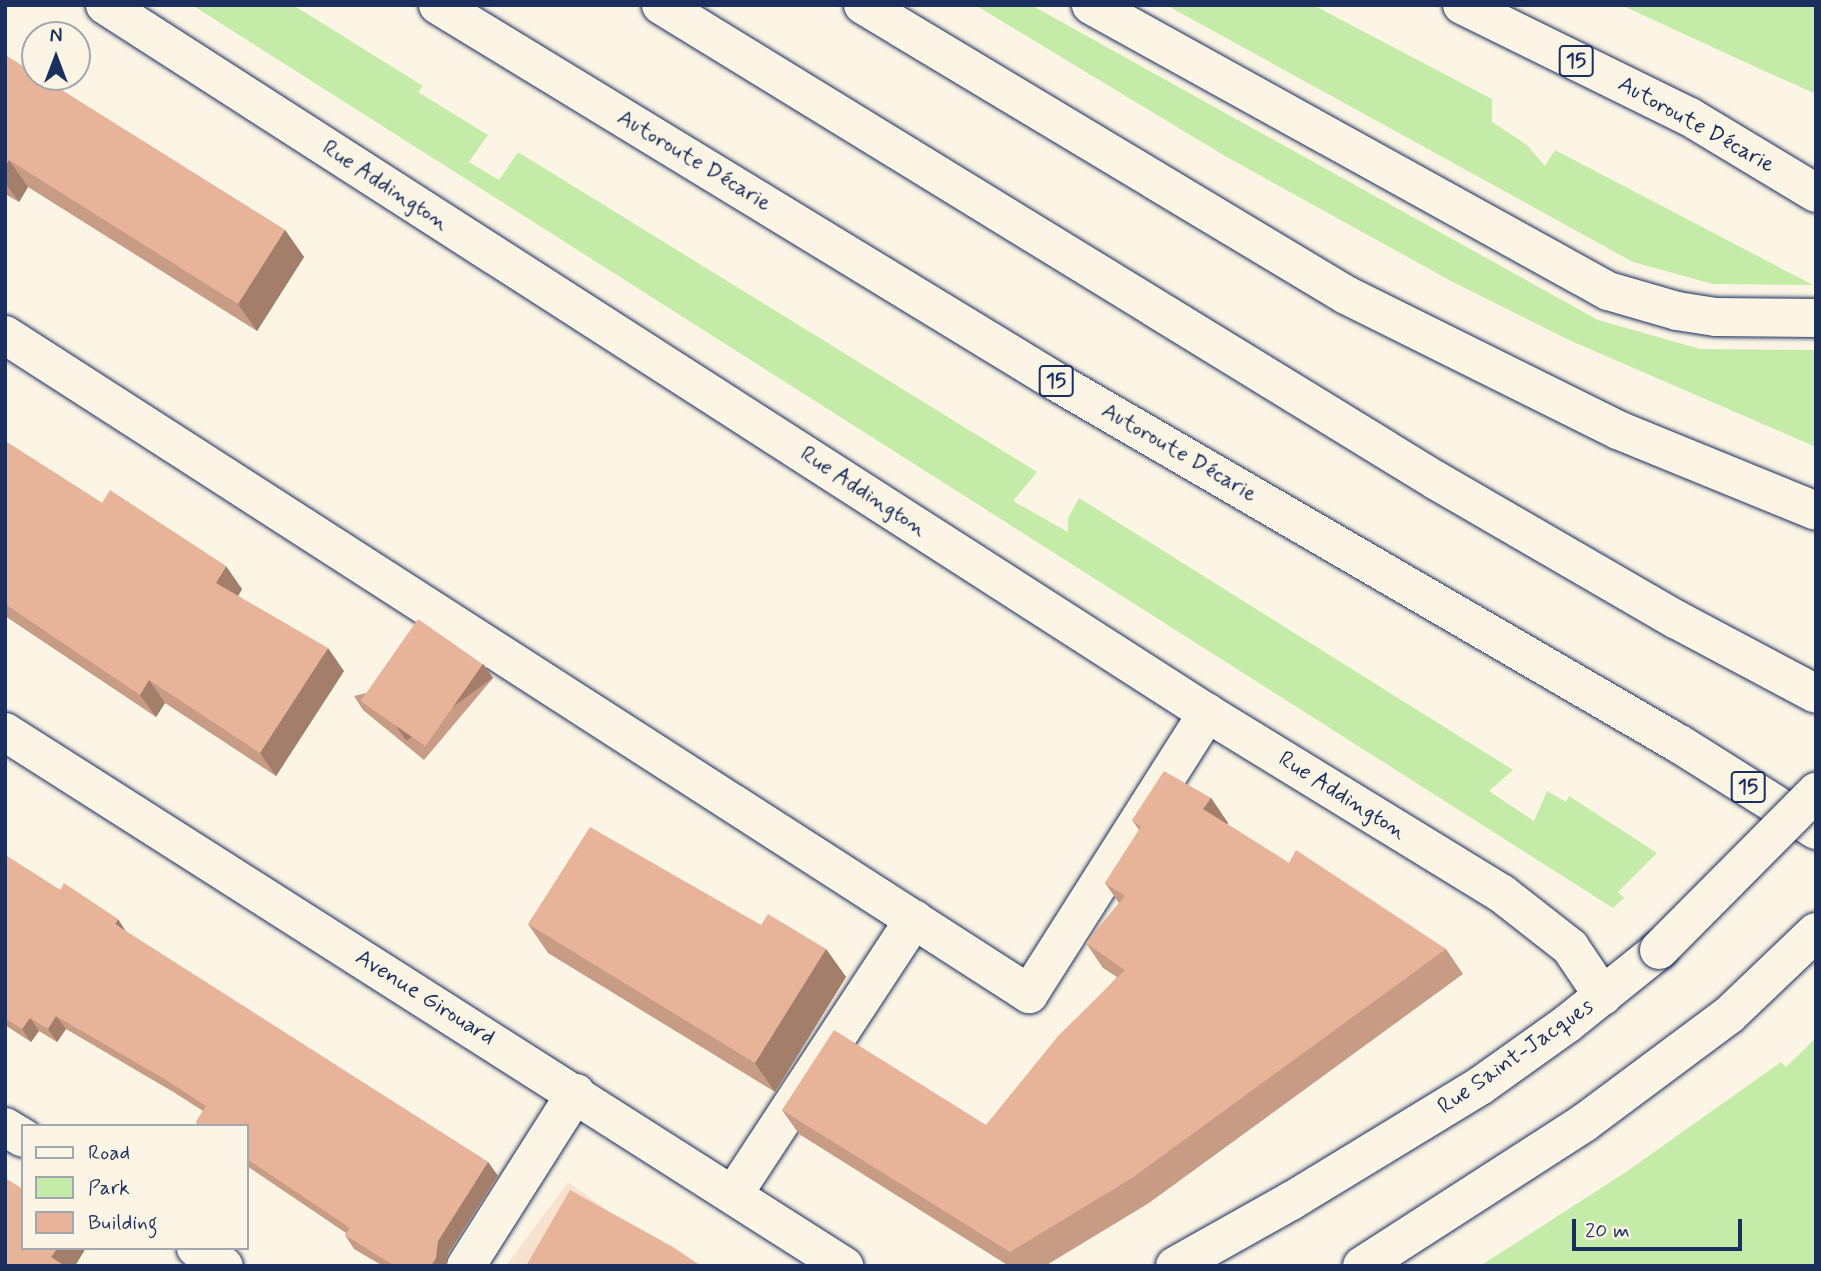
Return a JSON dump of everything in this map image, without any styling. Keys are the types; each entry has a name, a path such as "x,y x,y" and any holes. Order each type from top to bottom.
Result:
{"main road":[{"name":"Rue Addington","path":"105,5 1207,713 1529,913 1570,947 1603,996"},
{"name":"Autoroute Décarie","path":"438,5 1055,381 1681,745 1816,830"},
{"path":"661,5 1437,481 1676,620 1816,694"},
{"path":"863,5 1346,295 1618,430 1816,511"},
{"path":"1091,5 1608,290 1677,311 1773,321 1816,318"},
{"name":"Autoroute Décarie","path":"1462,5 1690,117 1816,193"},
{"path":"1690,117 1816,162"},
{"path":"5,335 1029,994 1207,713"},
{"name":"Avenue Girouard","path":"5,732 844,1266"},
{"name":"Rue Saint-Jacques","path":"1175,1266 1409,1131 1510,1065 1603,996 1659,950 1816,792"},
{"path":"733,1195 914,919"},
{"path":"1362,1266 1519,1168 1729,1015 1816,932"},
{"path":"466,1266 576,1093"},
{"path":"5,1127 21,1137"},
{"path":"200,1250 224,1266"}],"shaded area":[{"path":"568,1182 685,1266 506,1266"}],"green space":[{"path":"192,5 293,5 423,86 418,92 488,135 469,162 499,180 518,152 1037,472 1013,501 1068,532 1068,518 1079,498 1513,770 1489,791 1534,821 1547,791 1566,802 1569,796 1657,853 1618,892 1624,898 1613,908"},
{"path":"975,5 1031,5 1598,320 1700,349 1816,350 1816,447 1569,340 1449,280 1225,156"},
{"path":"1166,5 1313,5 1492,99 1492,122 1527,145 1545,166 1555,150 1813,285 1713,284 1633,262"},
{"path":"1621,5 1816,5 1816,94 1760,69"},
{"path":"1816,1038 1816,1266 1480,1266 1626,1172 1781,1062 1786,1067"}],"building":[{"path":"5,55 21,65 21,91 63,91 285,230 238,304 9,160 5,167"},
{"path":"5,441 102,503 110,490 226,566 216,583 328,648 260,753 149,680 140,695 5,604"},
{"path":"418,619 483,664 425,746 361,701"},
{"path":"1164,771 1211,798 1203,809 1289,863 1296,850 1446,949 1132,1178 1010,1252 782,1110 834,1030 986,1125 1058,1036 1125,970 1086,943 1125,896 1105,883 1141,827 1132,820"},
{"path":"590,827 761,925 768,914 826,949 755,1063 528,924"},
{"path":"5,855 60,890 64,883 118,919 115,924 488,1162 438,1241 436,1258 431,1266 395,1266 345,1235 350,1228 248,1160 248,1124 198,1124 196,1122 206,1106 56,1016 48,1029 30,1018 22,1029 5,1018"},
{"path":"5,1178 21,1188 21,1250 56,1250 51,1257 65,1266 5,1266"},
{"path":"570,1190 673,1247 701,1266 526,1266"}]}
